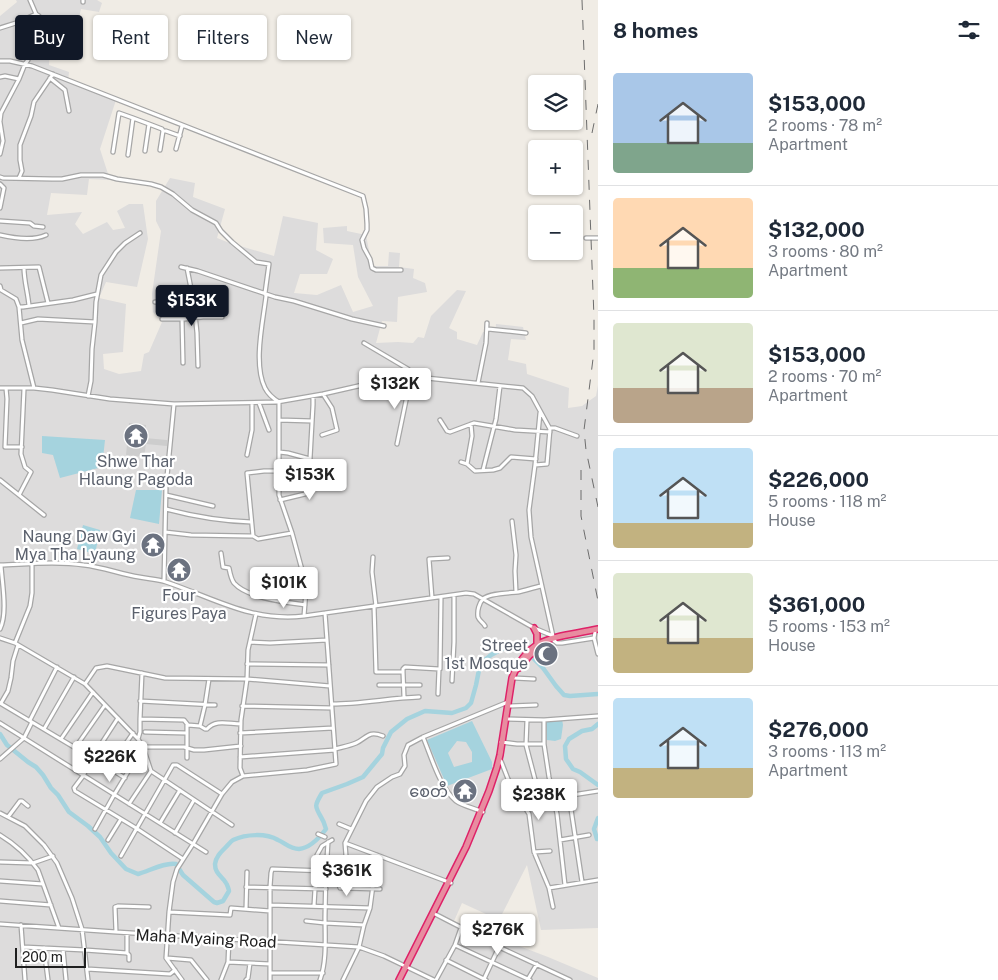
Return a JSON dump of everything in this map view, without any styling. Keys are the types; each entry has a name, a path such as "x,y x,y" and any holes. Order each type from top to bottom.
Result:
{"highway":[{"path":"534,628 537,634 537,645"},
{"path":"401,980 477,828 496,772 503,743 508,719 512,678 523,660 537,645 554,638 596,633"},
{"path":"528,654 554,638"},
{"path":"482,811 502,761 503,743 514,678 523,660"},
{"path":"407,967 449,883"}],"street":[{"path":"0,154 3,141 0,121 1,113 24,64 28,60 32,45 45,30 30,0"},
{"path":"0,28 36,14"},
{"path":"0,61 24,64 53,74 363,196 367,230 362,240 372,268 376,270 401,270"},
{"path":"19,178 22,171 20,145 34,102 53,74"},
{"path":"0,77 19,78"},
{"path":"50,78 65,90 68,111"},
{"path":"113,152 119,113 180,136"},
{"path":"128,155 133,118"},
{"path":"145,151 149,124"},
{"path":"176,149 182,126"},
{"path":"160,150 163,131"},
{"path":"0,177 62,179 81,175 102,175 117,180 161,187 173,194 192,210 216,223 232,242 256,262 269,264 259,351 261,375 266,389 279,402"},
{"path":"0,184 4,188 0,208"},
{"path":"0,221 30,223 34,226 43,227"},
{"path":"88,396 91,380 97,294 103,272 112,258 125,244 140,233"},
{"path":"0,235 28,238 39,238 46,235"},
{"path":"586,238 598,238"},
{"path":"0,268 39,267 48,303"},
{"path":"182,267 352,320 384,326"},
{"path":"24,268 29,306"},
{"path":"187,268 195,317 198,366"},
{"path":"0,286 1,290 16,299 19,307 22,340 34,388"},
{"path":"19,307 73,300 97,294"},
{"path":"155,302 193,300"},
{"path":"162,318 222,318"},
{"path":"21,323 38,319 95,322"},
{"path":"182,319 183,363"},
{"path":"478,383 484,356 487,323"},
{"path":"488,328 526,333"},
{"path":"364,343 408,369 415,378"},
{"path":"397,444 409,378"},
{"path":"0,388 34,388 110,399 174,404 279,402 367,384 409,378 523,388 532,396 549,430 547,464 535,465"},
{"path":"483,470 494,426 500,386"},
{"path":"5,447 6,388"},
{"path":"19,495 31,472 25,467 21,454 24,389"},
{"path":"322,435 337,430 332,408 323,394"},
{"path":"279,452 310,459 313,396"},
{"path":"259,402 269,430"},
{"path":"279,402 279,495 305,581 304,616"},
{"path":"247,455 252,430 252,403"},
{"path":"164,581 166,495 174,404"},
{"path":"540,413 529,510 531,537 554,638"},
{"path":"279,420 312,420"},
{"path":"440,420 447,431 450,432 471,424 479,424 539,432 555,428 576,436"},
{"path":"467,464 472,436 471,424"},
{"path":"0,447 22,447"},
{"path":"461,462 475,470 493,470 500,468 511,457 536,459"},
{"path":"253,536 247,473 330,468"},
{"path":"0,480 44,515"},
{"path":"280,500 305,494 307,488 334,486"},
{"path":"166,495 213,506"},
{"path":"166,509 207,519 251,522"},
{"path":"512,521 516,555 516,592"},
{"path":"165,532 191,535 253,536 258,539 292,533"},
{"path":"221,553 223,567 229,568 232,582 237,586 271,600 304,605"},
{"path":"373,557 375,670 376,672 403,672"},
{"path":"432,598 429,559 448,558"},
{"path":"0,629 4,614 1,565 71,563 164,581 236,609 283,618 466,593 474,594 554,638"},
{"path":"32,564 30,606 17,644 8,691 0,703 125,778"},
{"path":"485,626 478,617 478,608 482,599 541,586"},
{"path":"452,681 454,595"},
{"path":"438,694 438,669 440,669 441,650 441,597"},
{"path":"182,980 166,958 168,912 173,882 177,869 222,794 232,782 243,776 307,770 336,764 325,613"},
{"path":"243,776 240,768 242,706 248,650 256,614"},
{"path":"596,633 598,654"},
{"path":"0,638 17,644 86,684 138,739 143,746 152,771 232,825"},
{"path":"250,642 270,643 327,640"},
{"path":"247,664 329,665"},
{"path":"86,684 96,668 107,666 165,678 246,679 330,686"},
{"path":"0,759 24,738 57,667"},
{"path":"404,697 403,669 405,667 438,669"},
{"path":"138,739 140,732 142,673"},
{"path":"44,729 74,677"},
{"path":"514,678 534,679"},
{"path":"200,726 208,679"},
{"path":"379,685 420,685"},
{"path":"61,739 93,692"},
{"path":"242,706 332,706 404,697 419,697"},
{"path":"140,701 215,705"},
{"path":"346,856 345,843 366,801 377,787 400,774 405,766 404,755 408,745 423,737 509,704 536,705"},
{"path":"75,748 105,705"},
{"path":"508,719 544,720 598,716"},
{"path":"118,718 74,788 75,791 183,859"},
{"path":"140,719 184,720 187,724 200,726 205,729 211,724 216,723 241,724"},
{"path":"527,720 526,745 538,791"},
{"path":"544,720 544,744 557,814 566,885"},
{"path":"0,723 206,852"},
{"path":"187,724 187,758"},
{"path":"240,733 333,728"},
{"path":"146,732 186,733"},
{"path":"109,768 133,733"},
{"path":"240,757 335,750 357,742 373,733 383,736"},
{"path":"423,737 449,793 457,802 482,811"},
{"path":"503,743 544,744"},
{"path":"143,746 194,750 241,746"},
{"path":"95,829 143,746"},
{"path":"502,761 508,779 529,814 534,852 550,888 553,907"},
{"path":"121,856 171,767 175,764 222,794"},
{"path":"129,804 152,771"},
{"path":"160,823 180,790"},
{"path":"553,798 598,791"},
{"path":"569,796 582,882"},
{"path":"175,833 194,800"},
{"path":"8,817 20,801 28,806"},
{"path":"0,813 25,826 44,845 62,873 82,929 88,980"},
{"path":"108,840 121,819"},
{"path":"339,824 351,829"},
{"path":"0,834 13,843 38,870 59,928"},
{"path":"318,834 325,837"},
{"path":"560,840 589,835"},
{"path":"314,906 317,856 322,846 330,841 326,870 325,944 320,980"},
{"path":"345,843 449,883"},
{"path":"534,852 550,851"},
{"path":"343,980 359,947 370,908 378,855"},
{"path":"0,862 33,863 52,856"},
{"path":"270,980 270,887 272,869 326,870"},
{"path":"246,872 246,909"},
{"path":"340,879 340,888 380,889"},
{"path":"550,888 598,880"},
{"path":"0,881 43,884"},
{"path":"246,887 326,889"},
{"path":"0,901 51,905"},
{"path":"270,905 370,908"},
{"path":"116,932 115,907 149,907"},
{"path":"168,912 230,915 231,908 270,911"},
{"path":"435,914 570,980"},
{"path":"306,921 364,925"},
{"name":"Maha Myaing Road","path":"0,924 359,947 378,953 435,980"},
{"path":"21,925 25,980"},
{"path":"435,980 455,945 461,928"},
{"path":"127,933 127,953 130,960"},
{"path":"221,980 228,962 229,939"},
{"path":"455,945 529,980 537,964"},
{"path":"22,947 127,953"},
{"path":"446,960 484,980 491,962 500,947"},
{"path":"44,948 48,980"},
{"path":"63,949 66,980"},
{"path":"166,958 190,960 207,980"},
{"path":"228,962 270,964"},
{"path":"246,980 250,963"},
{"path":"87,969 170,974 175,970"},
{"path":"270,973 322,973"}],"shaded area":[{"path":"16,0 97,0 102,3 99,12 81,9 80,15 15,15 15,60 49,60 49,65 69,72 68,81 116,100 100,149 110,180 89,179 87,195 51,193 47,215 82,212 75,224 83,234 107,222 113,230 125,228 117,211 129,204 143,204 148,239 137,287 106,282 99,298 126,304 123,352 103,354 104,369 119,374 141,371 144,354 149,352 162,322 153,312 152,294 161,231 156,221 156,201 170,178 195,183 193,197 225,209 217,238 227,242 274,256 283,216 318,223 316,250 333,259 327,274 300,274 294,293 317,295 341,285 353,312 373,306 358,277 353,245 324,243 323,228 347,226 347,231 366,235 372,266 388,266 389,252 400,253 399,267 414,269 413,278 425,283 427,292 398,297 397,322 382,321 376,343 413,343 418,337 424,338 431,316 457,290 466,291 449,328 457,332 457,339 477,345 483,332 495,332 496,324 523,327 526,340 511,339 508,360 526,364 527,374 569,388 568,408 582,406 596,396 598,385 598,928 541,930 527,865 499,920 462,903 454,921 548,957 598,978 598,980 0,980 0,16 17,2"},
{"path":"129,423 146,425 145,438 167,440 167,446 146,444 144,457 126,455"}],"water":[{"path":"42,436 105,440 102,467 60,478 53,455 42,453"},
{"path":"136,490 162,490 159,524 130,518"},
{"path":"83,525 100,530 95,554 77,549"},
{"path":"562,719 561,739 555,741 547,740 546,720"},
{"path":"472,721 492,762 492,769 447,786 427,740","holes":["457,741 466,742 472,752 472,762 454,767 448,753"]}],"waterway":[{"path":"0,734 7,745 36,767 69,812 100,837 111,853 126,869 138,874 162,865 176,864 183,875 217,903 223,901 229,891 216,870 215,864 217,857 233,840 244,836 268,836 290,847 299,849 318,839 326,829 316,807 322,793 363,777 382,754 391,732 407,719 425,711 452,713 466,708 471,703 479,670 485,660 491,655 506,647 514,645 522,647 543,668 564,695 598,694"},
{"path":"598,724 592,729 582,731 569,739 565,746 566,759 573,769 598,785"},
{"path":"598,818 594,829 598,839"}],"railway":[{"path":"582,0 594,318 594,351 584,430 586,450 598,507"},
{"path":"592,133 598,104"},
{"path":"581,470 581,516 598,601"}],"place":[{"name":"Shwe Thar Hlaung Pagoda","path":"136,436"},
{"name":"Naung Daw Gyi Mya Tha Lyaung","path":"153,545"},
{"name":"Four Figures Paya","path":"179,570"},
{"name":"Street 1st Mosque","path":"546,654"},
{"name":"စေတီ","path":"465,791"}]}
